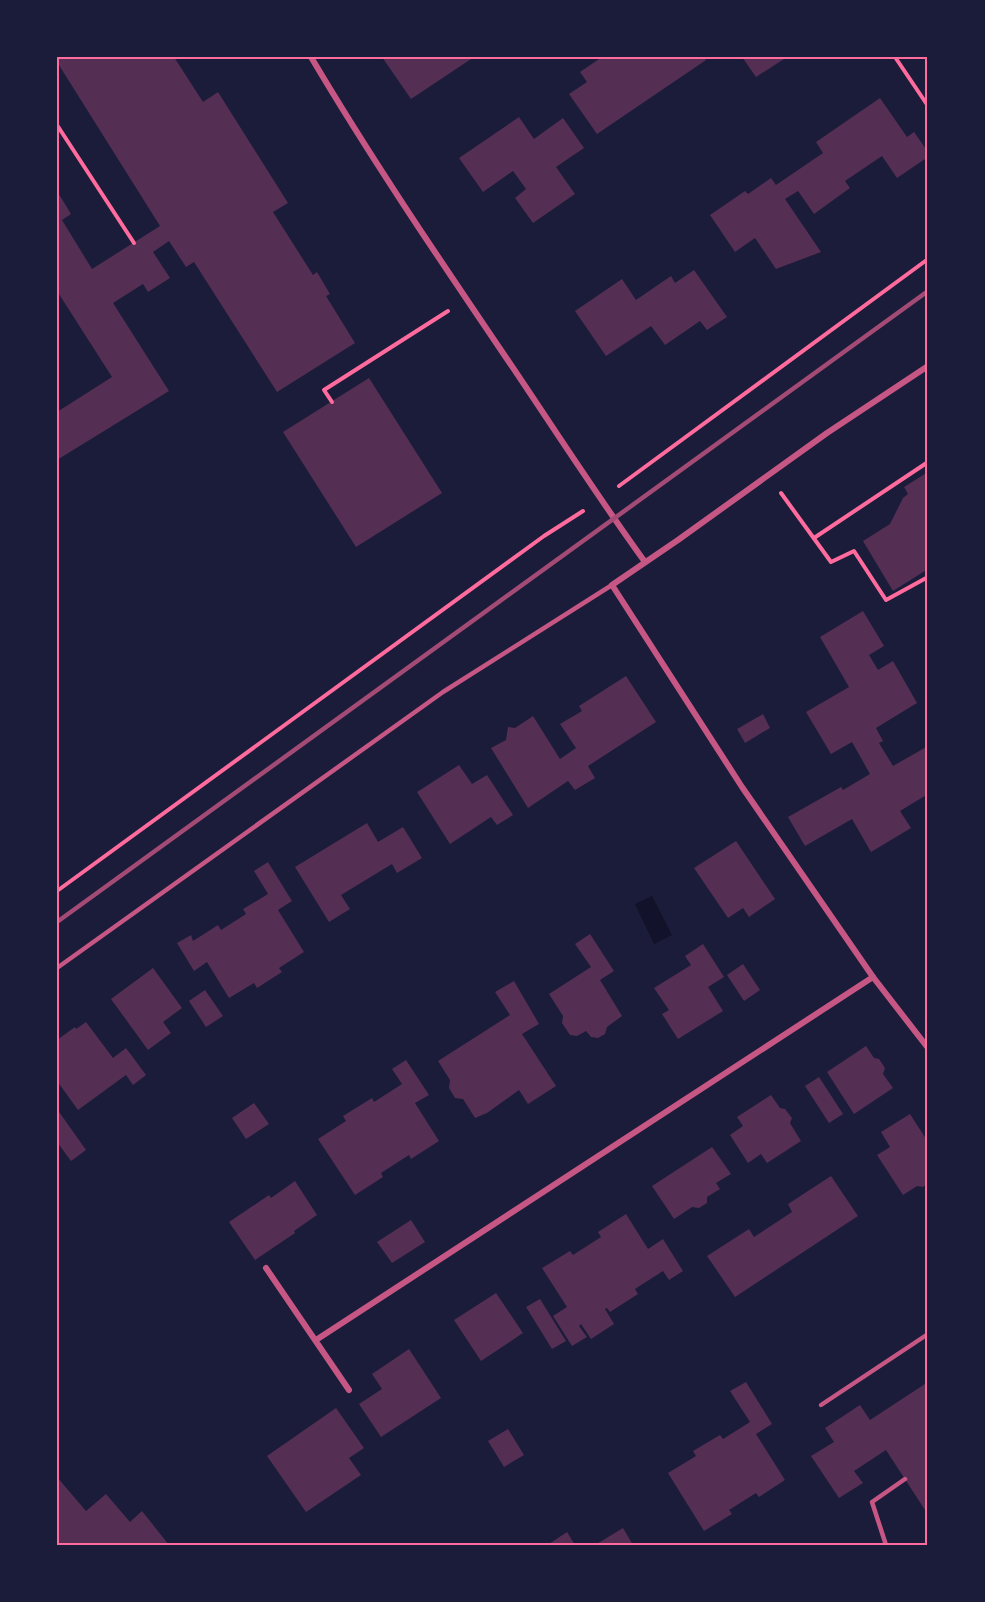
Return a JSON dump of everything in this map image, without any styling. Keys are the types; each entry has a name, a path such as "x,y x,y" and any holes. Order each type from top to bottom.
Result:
{"street":[{"path":"311,57 466,300 645,562"},
{"path":"928,366 827,433 612,585 742,787 873,977 928,1048"},
{"path":"316,1340 873,977"},
{"path":"266,1268 349,1390"}],"lane":[{"path":"57,968 443,692 612,585"},
{"path":"821,1405 928,1334"},
{"path":"886,1545 872,1502 905,1479"}],"path":[{"path":"895,57 928,106"},
{"path":"57,124 134,243"},
{"path":"57,891 544,536 601,499 928,259"},
{"path":"332,402 324,390 466,300"},
{"path":"814,538 928,462"},
{"path":"769,475 831,562 854,550 886,600 928,577"}],"shaded area":[{"path":"652,896 672,935 654,944 635,904"}],"building":[{"path":"57,57 174,57 203,102 218,92 288,203 273,212 313,275 317,272 330,294 326,296 355,343 277,392 194,262 186,267 169,241 153,252 170,278 148,292 143,284 113,303 169,391 57,460 57,412 112,377 57,291 57,191 71,214 62,220 92,269 160,226 57,62"},
{"path":"382,57 474,57 411,99"},
{"path":"602,57 704,57 706,60 597,134 569,94 587,82 580,72"},
{"path":"742,57 787,57 756,77"},
{"path":"880,98 907,137 914,132 928,152 928,157 897,178 882,156 845,181 850,188 814,214 798,191 785,199 821,252 776,269 755,238 735,252 710,215 745,191 748,194 771,178 776,185 823,153 816,142"},
{"path":"519,117 534,139 563,118 584,148 556,167 575,194 533,223 515,198 526,189 513,171 483,192 459,158"},
{"path":"694,270 727,317 707,330 700,321 665,345 651,326 606,356 575,311 622,279 636,300 671,276 675,283"},
{"path":"369,378 442,493 356,547 283,432"},
{"path":"928,472 928,569 893,591 863,541 890,524 903,498 908,494 904,487"},
{"path":"863,611 884,646 869,655 878,670 893,661 917,703 876,728 883,741 879,743 893,766 928,746 928,794 900,811 911,828 871,852 852,819 805,846 788,817 841,787 843,790 870,774 852,742 831,754 806,712 849,687 820,637"},
{"path":"626,676 656,722 588,766 595,778 575,790 568,781 528,808 491,748 506,740 508,727 515,728 533,716 560,759 576,748 560,724 582,711 579,706"},
{"path":"763,714 770,728 745,743 737,729"},
{"path":"459,765 472,784 487,775 513,815 497,825 491,817 450,844 417,792"},
{"path":"367,823 378,842 403,827 422,858 397,873 392,864 341,895 350,909 329,922 295,867"},
{"path":"736,841 775,899 749,917 743,908 728,918 694,868"},
{"path":"268,862 292,901 278,910 304,952 279,968 282,972 257,988 254,983 229,998 207,962 194,971 177,943 191,935 193,941 218,925 221,930 246,914 243,909 268,894 254,871"},
{"path":"590,934 614,971 600,980 622,1016 607,1027 605,1034 598,1038 591,1037 586,1031 577,1036 570,1035 562,1023 563,1016 549,994 591,967 575,944"},
{"path":"703,944 724,977 708,987 723,1011 678,1039 662,1014 669,1010 654,988 691,965 685,956"},
{"path":"743,964 760,990 744,1001 727,975"},
{"path":"153,968 182,1008 163,1022 171,1033 148,1050 111,999"},
{"path":"514,981 539,1024 522,1034 556,1086 528,1104 519,1090 487,1113 475,1118 463,1099 455,1098 449,1088 450,1080 438,1061 510,1015 495,992"},
{"path":"205,990 223,1016 206,1027 189,1001"},
{"path":"86,1022 113,1058 126,1048 146,1075 133,1085 126,1075 78,1110 57,1081 57,1040"},
{"path":"866,1046 885,1068 883,1074 893,1088 854,1114 827,1072"},
{"path":"406,1060 429,1095 415,1103 439,1141 411,1159 409,1155 381,1173 383,1177 355,1195 318,1139 346,1121 343,1116 372,1098 374,1102 402,1084 392,1069"},
{"path":"819,1077 843,1114 829,1123 805,1086"},
{"path":"771,1095 780,1108 785,1109 792,1118 790,1123 801,1141 767,1163 761,1154 748,1163 730,1135 743,1126 737,1117"},
{"path":"254,1103 269,1124 246,1139 232,1118"},
{"path":"57,1109 86,1150 71,1161 57,1142"},
{"path":"910,1114 928,1142 928,1183 923,1187 917,1186 903,1195 877,1155 890,1147 881,1132"},
{"path":"712,1147 731,1174 716,1183 720,1189 707,1197 707,1203 699,1208 692,1207 674,1219 652,1186"},
{"path":"831,1176 858,1216 735,1297 707,1256 749,1229 754,1237 792,1212 788,1204"},
{"path":"295,1181 317,1215 255,1260 229,1222 269,1195 271,1198"},
{"path":"626,1214 648,1249 663,1239 683,1271 669,1280 663,1271 635,1289 638,1294 610,1312 607,1308 605,1309 614,1324 591,1339 581,1324 579,1326 587,1337 572,1346 553,1316 567,1307 542,1268 570,1251 573,1255 601,1237 598,1232"},
{"path":"411,1220 425,1242 392,1263 377,1242"},
{"path":"496,1293 523,1333 481,1361 454,1320"},
{"path":"540,1299 566,1341 552,1349 526,1307"},
{"path":"409,1349 441,1398 381,1437 359,1404 382,1389 372,1374"},
{"path":"746,1382 772,1424 756,1434 785,1480 759,1497 756,1493 729,1510 732,1514 704,1531 668,1473 696,1456 693,1451 720,1435 723,1439 750,1422 730,1391"},
{"path":"928,1382 928,1508 925,1510 886,1450 854,1471 863,1483 839,1498 811,1456 834,1442 825,1428 860,1405 870,1420"},
{"path":"336,1408 364,1448 349,1458 361,1475 306,1512 267,1456"},
{"path":"508,1429 524,1455 504,1467 488,1441"},
{"path":"57,1477 86,1511 106,1494 130,1522 142,1511 169,1545 57,1545"},
{"path":"623,1528 633,1545 595,1545"},
{"path":"567,1532 575,1545 547,1545 552,1542"}],"railway":[{"path":"57,922 928,291"}]}
